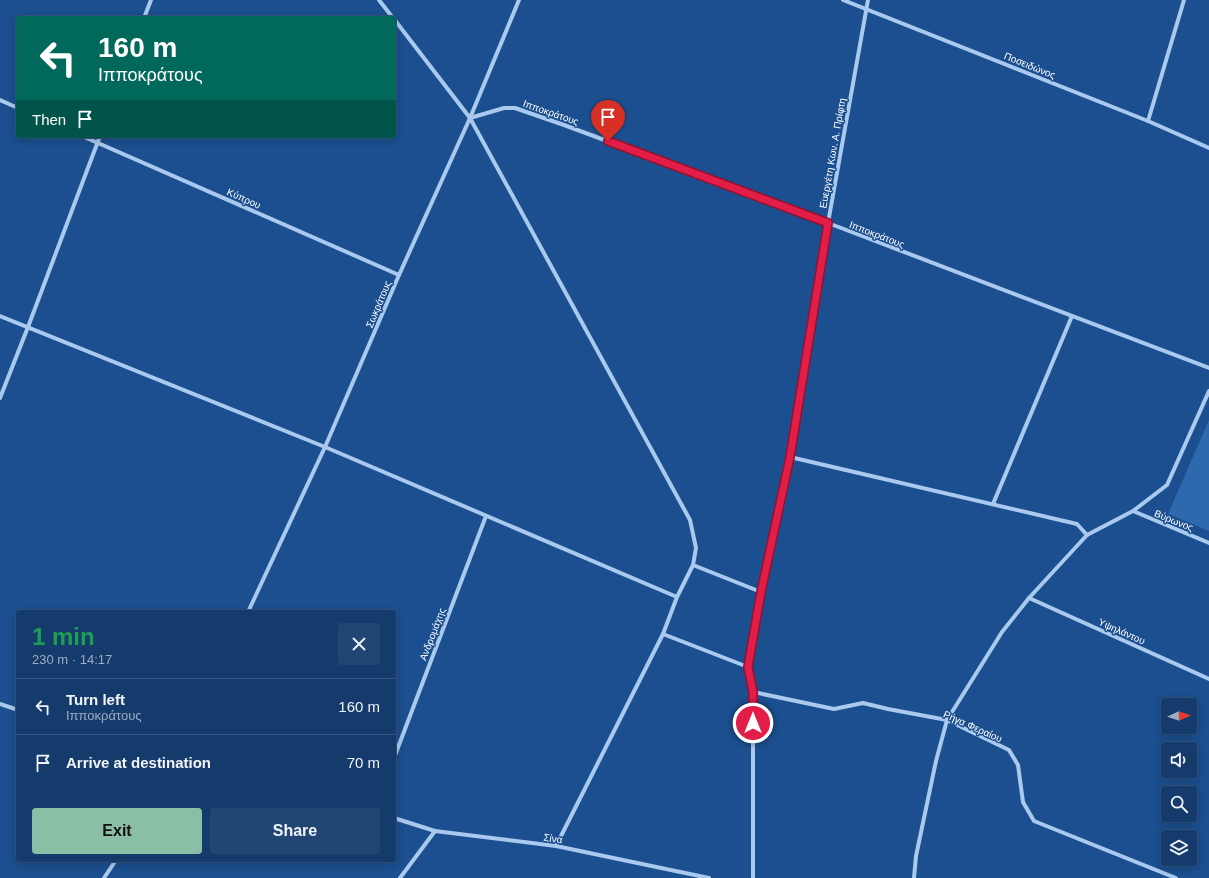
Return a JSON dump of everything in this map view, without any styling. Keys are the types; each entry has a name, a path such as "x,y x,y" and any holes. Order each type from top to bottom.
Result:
{"street":[{"path":"145,16 151,0"},
{"path":"380,0 392,16"},
{"name":"Σωκράτους","path":"249,610 325,447 399,275 470,118 519,0"},
{"name":"Ποσειδώνος","path":"843,0 1148,121 1209,148"},
{"name":"Ευεργέτη Κων. Α. Πρίφτη","path":"753,878 753,692 748,667 761,592 790,457 828,223 868,0"},
{"path":"1148,121 1184,0"},
{"path":"396,21 470,118 690,520 696,548 694,565 677,597 663,634 556,846"},
{"path":"0,100 16,107"},
{"name":"Ιπποκράτους","path":"470,118 504,108 515,108 828,223 1209,368"},
{"name":"Κύπρου","path":"87,138 399,275"},
{"path":"0,398 99,138"},
{"path":"0,316 325,447 677,597"},
{"path":"993,504 1072,316"},
{"path":"914,878 919,842 936,761 947,720 1002,632 1029,598 1087,535 1133,511 1167,485 1209,391"},
{"path":"790,457 1077,524 1087,535"},
{"name":"Βύρωνος","path":"1133,511 1209,543"},
{"name":"Ανδρομάχης","path":"396,753 486,516"},
{"path":"694,565 761,592"},
{"name":"Υψηλάντου","path":"1029,598 1209,679"},
{"path":"663,634 748,667"},
{"name":"Ρήγα Φεραίου","path":"753,692 834,709 863,703 947,720 1009,750 1018,765 1023,802 1034,821 1176,878"},
{"path":"0,704 16,709"},
{"name":"Σίνα","path":"396,819 435,831 556,846 709,878"},
{"path":"400,878 435,831"},
{"path":"104,878 115,862"}],"shaded area":[{"path":"1209,420 1209,531 1168,514"}],"route":[{"path":"608,141 828,223 790,457 761,592 748,667 753,692 753,723"}]}
